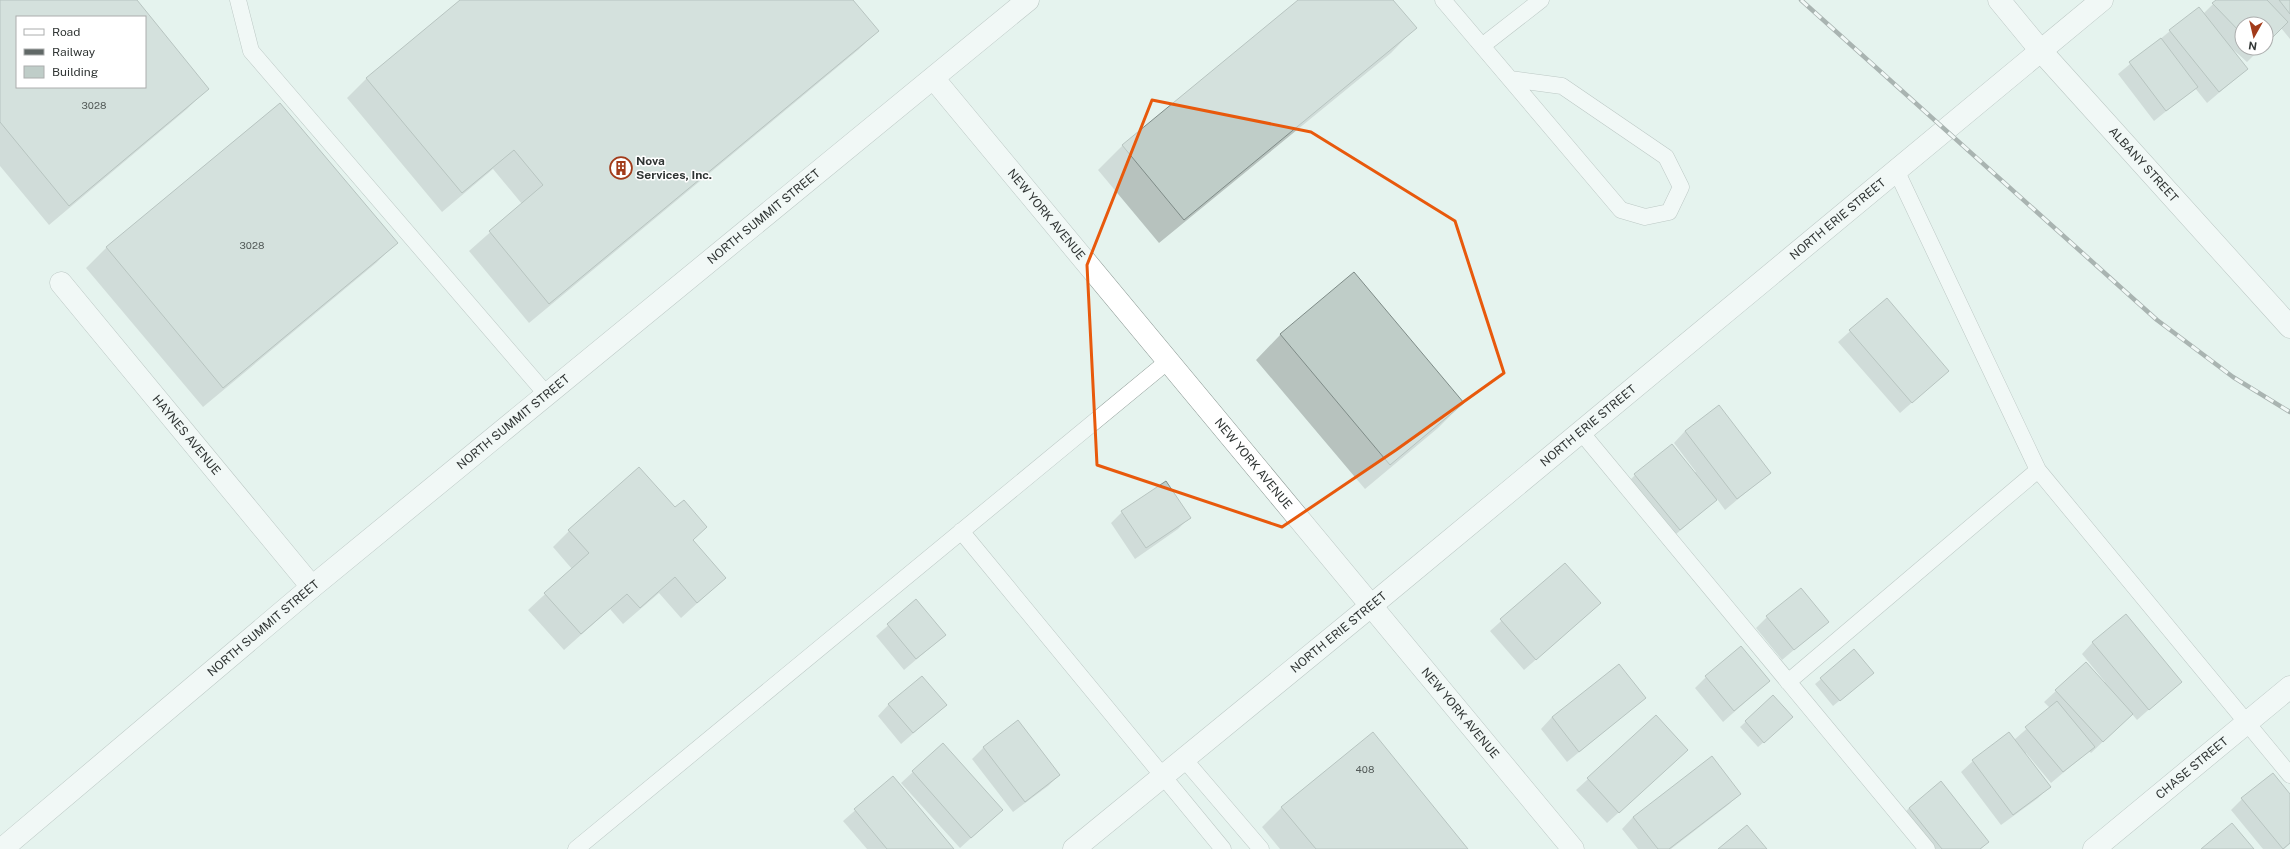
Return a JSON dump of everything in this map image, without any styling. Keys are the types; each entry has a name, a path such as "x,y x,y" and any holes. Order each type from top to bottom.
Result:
{"street":[{"name":"NORTH SUMMIT STREET","path":"2,849 312,587 1028,0"},
{"name":"ALBANY STREET","path":"1999,0 2041,51 2290,327"},
{"name":"NORTH ERIE STREET","path":"1074,849 1372,605 2102,0"},
{"name":"NEW YORK AVENUE","path":"934,78 1573,849"},
{"name":"HAYNES AVENUE","path":"61,283 312,587"},
{"name":"CHASE STREET","path":"2094,849 2290,687"}],"lane":[{"path":"238,0 251,51 547,395"},
{"path":"1443,0 1622,210 1645,217 1669,212 1681,187 1666,156 1562,86 1510,78"},
{"path":"1482,46 1540,0"},
{"path":"1896,170 2038,470 2290,775"},
{"path":"576,849 1168,361"},
{"path":"1581,432 1927,849"},
{"path":"1788,682 2038,470"},
{"path":"961,531 1223,849"},
{"path":"1184,759 1261,849"}],"highlighted area":[{"path":"1152,100 1311,132 1455,221 1504,373 1396,450 1282,527 1097,465 1087,265"}],"building":[{"path":"0,0 137,0 209,89 69,206 0,122"},
{"name":"Nova Services, Inc.","path":"460,0 853,0 879,31 549,304 489,231 543,185 514,150 462,193 366,78"},
{"path":"1298,0 1393,0 1417,28 1184,220 1122,145"},
{"path":"2216,0 2267,0 2288,22 2274,36 2274,16 2234,16 2234,26 2212,3"},
{"path":"2279,0 2290,0 2290,14"},
{"path":"2199,7 2234,51 2234,56 2238,56 2248,69 2219,92 2169,30"},
{"path":"2161,38 2198,87 2166,111 2129,62"},
{"path":"280,103 398,243 223,388 106,247"},
{"path":"1354,272 1464,403 1390,465 1280,334"},
{"path":"1887,298 1949,371 1912,403 1849,330"},
{"path":"1719,405 1771,473 1737,499 1685,431"},
{"path":"1672,444 1717,500 1680,530 1634,474"},
{"path":"639,467 675,507 684,500 707,527 693,540 726,578 697,603 675,577 640,608 627,594 581,634 544,593 589,553 568,530"},
{"path":"1166,481 1191,518 1146,548 1121,511"},
{"path":"1565,563 1601,603 1536,660 1500,619"},
{"path":"1801,588 1829,622 1794,650 1766,616"},
{"path":"916,599 946,635 916,659 887,624"},
{"path":"2126,614 2182,682 2149,710 2092,642"},
{"path":"1741,646 1770,681 1734,711 1705,676"},
{"path":"1854,649 1874,673 1840,701 1820,678"},
{"path":"2086,662 2133,714 2103,742 2055,690"},
{"path":"1619,664 1646,698 1579,752 1552,717"},
{"path":"922,676 947,705 913,733 888,704"},
{"path":"1773,695 1793,717 1764,743 1745,721"},
{"path":"2057,701 2095,747 2063,772 2025,727"},
{"path":"1656,715 1688,750 1619,813 1587,778"},
{"path":"1018,720 1060,775 1025,802 983,747"},
{"path":"1373,732 1468,849 1316,849 1281,807"},
{"path":"2009,732 2051,787 2013,815 1972,760"},
{"path":"943,743 1003,810 971,838 912,771"},
{"path":"1712,756 1741,794 1669,849 1658,849 1633,817"},
{"path":"2273,773 2290,794 2290,843 2283,849 2241,798"},
{"path":"893,776 954,849 887,849 854,809"},
{"path":"1941,781 1989,842 1980,849 1942,849 1909,808"},
{"path":"2232,823 2254,849 2201,849"},
{"path":"1747,825 1767,849 1718,849"}],"railway":[{"path":"1801,0 2157,320 2233,377 2290,412"}],"place":[{"name":"Nova Services, Inc.","path":"621,168"}]}
